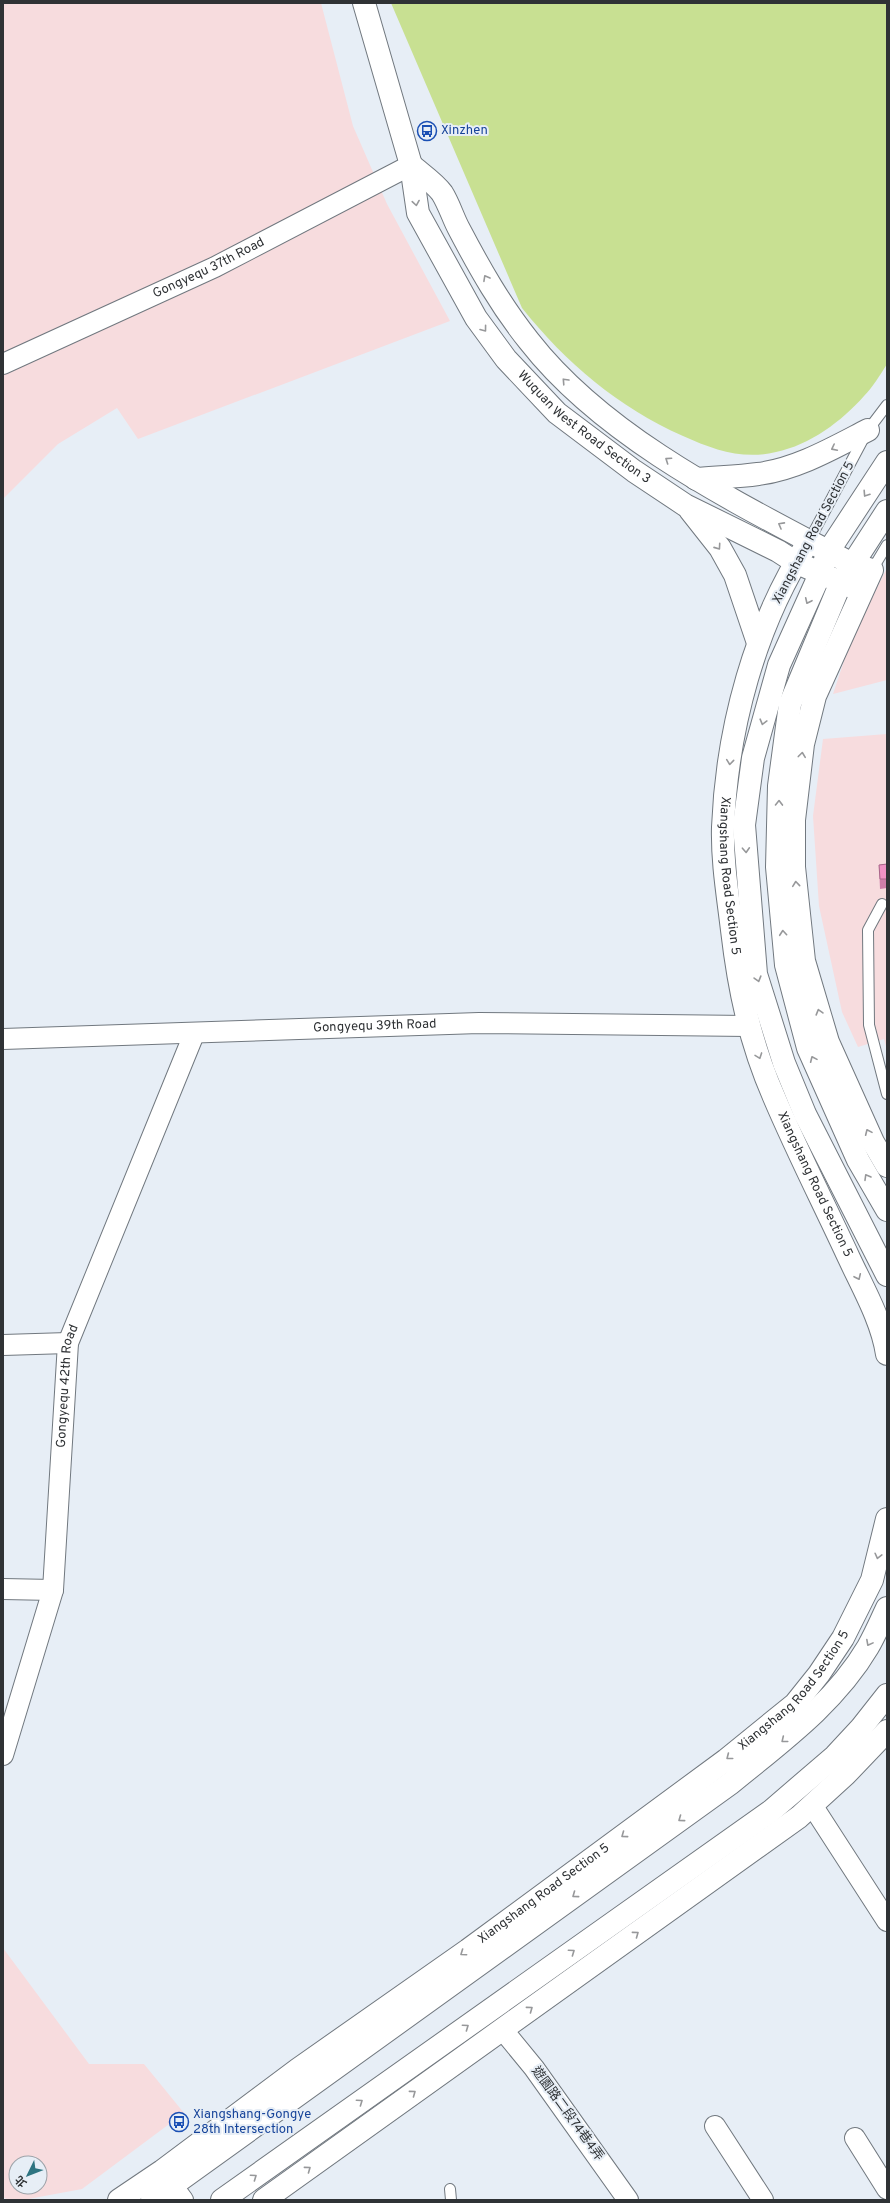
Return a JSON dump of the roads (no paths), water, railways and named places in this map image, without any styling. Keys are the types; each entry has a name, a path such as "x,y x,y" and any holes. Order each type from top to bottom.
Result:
{"main road":[{"name":"Wuquan West Road Section 3","path":"364,3 411,164 418,214 476,318 506,359 557,413 634,471 686,505 778,551 795,562 820,574 855,572"},
{"name":"Wuquan West Road Section 3","path":"411,164 442,193 459,229 496,296 530,342 573,389 632,436 696,479 828,552 855,572"},
{"path":"696,479 758,474 786,467 819,456 868,430"},
{"name":"Xiangshang Road Section 5","path":"887,462 828,552 820,574 779,665 753,758 744,825 756,974 784,1063 805,1114 887,1275"},
{"path":"686,505 720,548 735,576 758,643"},
{"path":"887,511 790,704 779,786 777,867 786,964 808,1048 858,1160 887,1210"},
{"name":"Xiangshang Road Section 5","path":"809,541 795,562 758,643 733,738 724,827 726,884 738,978 748,1026 773,1096 868,1298 887,1354"},
{"path":"855,572 861,591 815,696 803,744 794,820 794,867 804,961 828,1042 873,1142 887,1166"},
{"name":"Xiangshang Road Section 5","path":"119,2200 172,2185 296,2070 531,1904 726,1760 795,1704 819,1674 843,1638 872,1580 887,1519"},
{"name":"Xiangshang Road Section 5","path":"152,2200 732,1782 805,1722 838,1688 868,1648 887,1608"},
{"path":"222,2200 771,1811 835,1756 861,1728 887,1695"},
{"path":"264,2200 799,1817 845,1775 887,1731"}],"street":[{"name":"Gongyequ 37th Road","path":"3,364 215,267 366,190 411,164"},
{"name":"Gongyequ 39th Road","path":"3,1039 194,1034 479,1023 748,1026"},
{"name":"Gongyequ 42th Road","path":"3,1755 53,1590 68,1343 194,1034"},
{"path":"3,1345 68,1343"},
{"path":"3,1589 53,1590"},
{"path":"812,1805 887,1921"},
{"name":"遊園路二段74巷4弄","path":"502,2029 534,2068 628,2200"},
{"path":"715,2126 763,2200"},
{"path":"855,2138 884,2179"}],"lane":[{"name":"Xiangshang Road Section 5","path":"809,541 868,430 887,405"},
{"path":"855,572 887,545"},
{"path":"882,904 868,930 869,1025 887,1094"},
{"path":"450,2189 450,2200"}],"place":[{"name":"Xinzhen","path":"427,131"},
{"name":"Xiangshang-Gongye 28th Intersection","path":"179,2122"}]}
